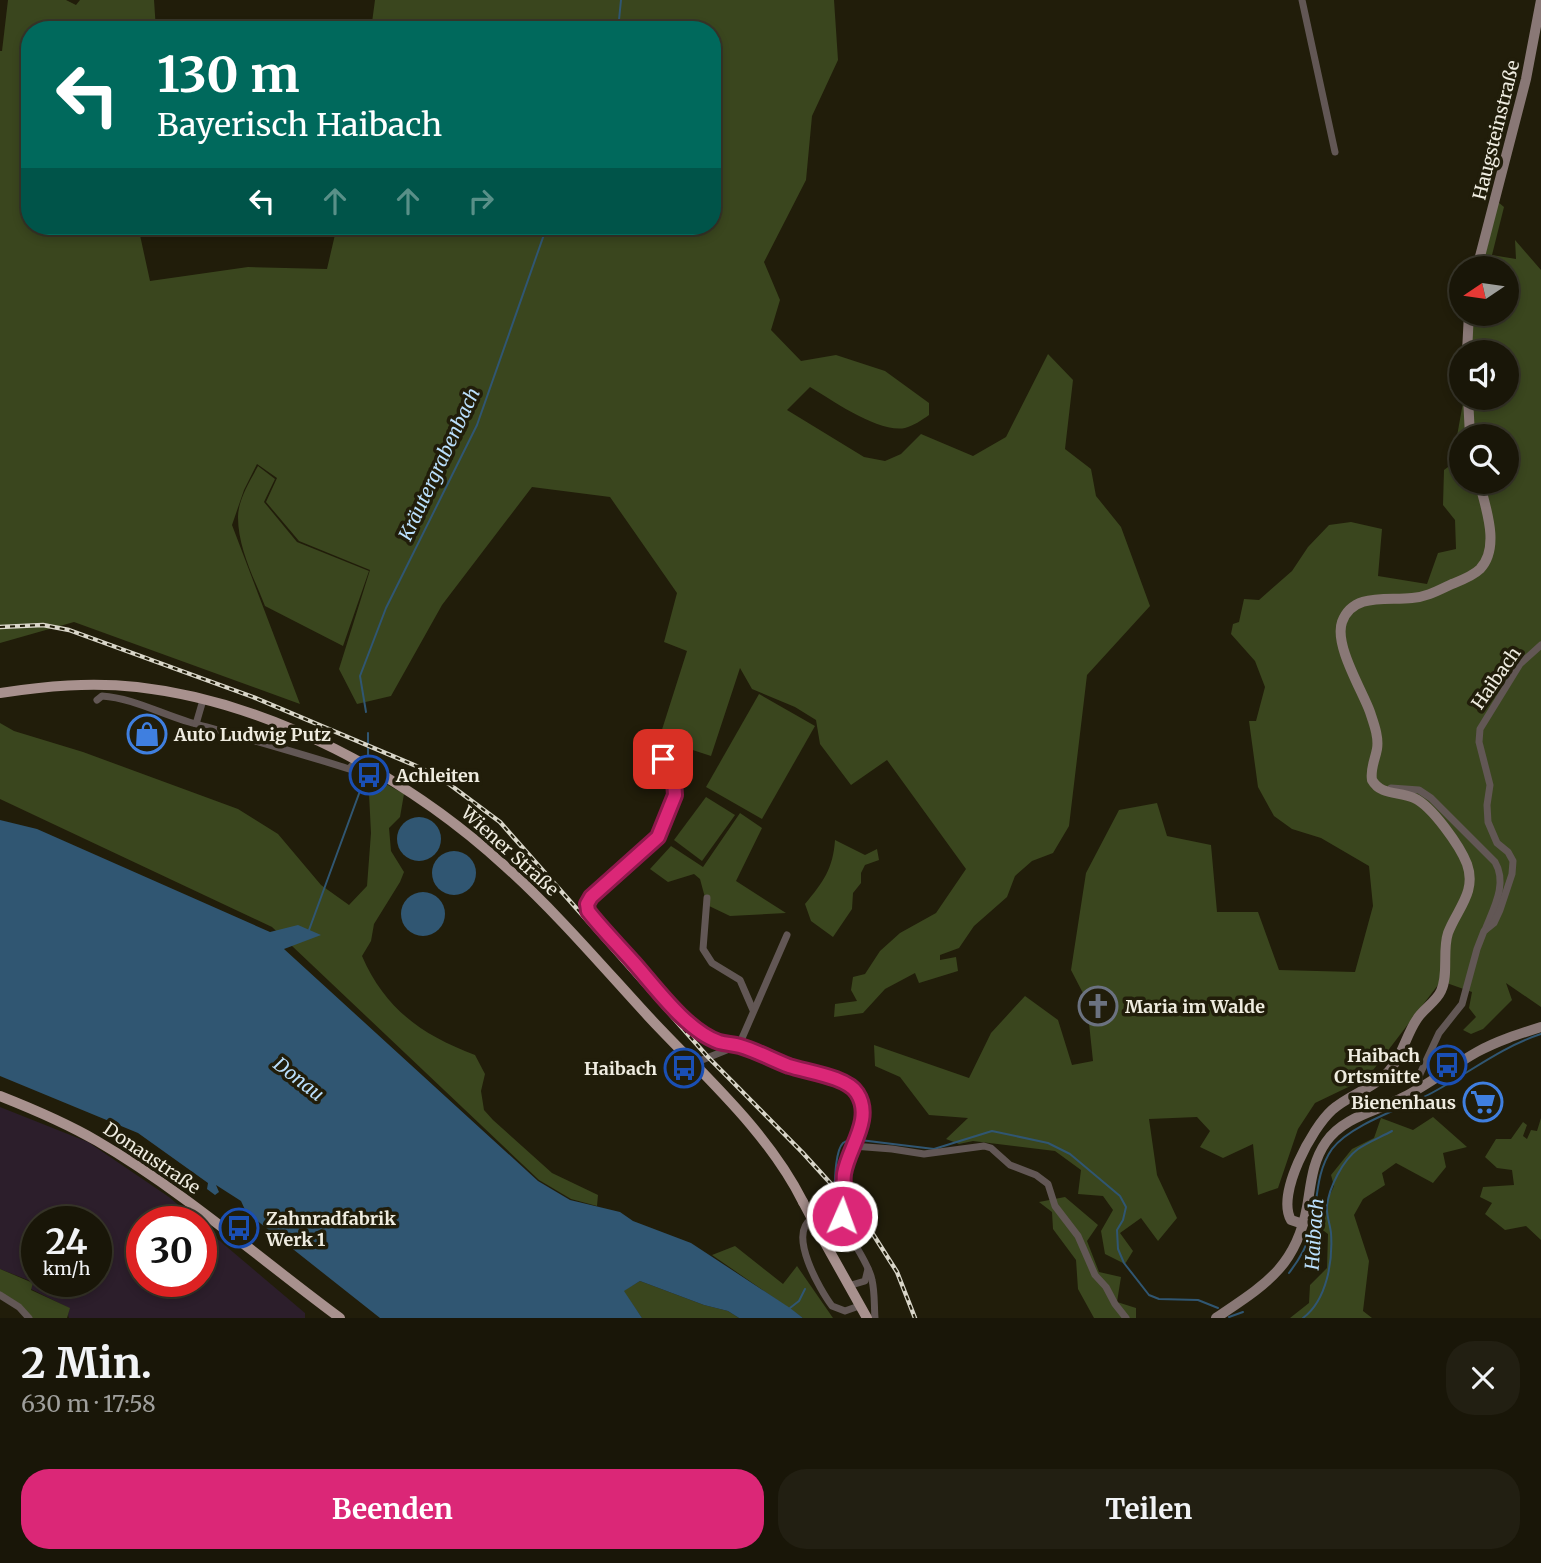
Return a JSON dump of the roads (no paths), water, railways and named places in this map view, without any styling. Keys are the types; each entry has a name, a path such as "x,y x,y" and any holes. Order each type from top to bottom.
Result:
{"main road":[{"name":"Haugsteinstraße","path":"1480,256 1526,79 1541,0"},
{"path":"1303,1224 1291,1220 1288,1212 1291,1180 1297,1165 1315,1131 1332,1110 1391,1069 1416,1020 1441,991 1448,935 1470,888 1469,871 1462,852 1426,807 1413,797 1378,788 1372,780 1377,737 1342,644 1340,629 1350,610 1365,601 1422,596 1477,572 1486,560 1490,535 1482,494"},
{"name":"Wiener Straße","path":"0,693 57,685 134,687 203,700 289,729 356,761 449,819 507,867 566,926 775,1155 867,1318"},
{"path":"1216,1318 1282,1267 1295,1247 1303,1224 1314,1168 1329,1138 1353,1120 1394,1103 1488,1046 1541,1027"},
{"name":"Donaustraße","path":"0,1096 69,1125 99,1142 194,1207 340,1318"}],"street":[{"path":"1302,0 1335,152"},
{"name":"Haibach","path":"1420,1088 1420,1073 1440,1033 1462,1004 1473,959 1485,930 1494,923 1511,881 1513,861 1508,852 1497,843 1489,822 1487,805 1490,785 1479,736 1484,722 1516,671 1541,645"},
{"path":"132,701 134,687"},
{"path":"97,700 102,696 132,701 196,724 260,740 349,769 356,761"},
{"path":"196,724 203,700"},
{"path":"663,759 674,781 675,795 658,837 591,897 587,904 588,911 691,1025 719,1042 739,1045 790,1066 843,1082 856,1090 862,1106 862,1124 845,1170 843,1183 846,1205 839,1221"},
{"path":"1390,793 1391,788 1419,790 1431,798 1495,863 1500,872 1500,886 1485,930"},
{"path":"707,898 703,949 712,963 740,980 753,1010"},
{"path":"695,1066 702,1060 739,1045 788,935"},
{"path":"854,1144 923,1154 984,1146 991,1148 1010,1165 1044,1180 1050,1188 1055,1206 1078,1236 1095,1275 1126,1318"},
{"path":"859,1306 845,1311 832,1306 810,1267 804,1249 804,1230 810,1220 825,1216 839,1221 868,1268 874,1292 874,1318"},
{"path":"848,1286 865,1281 868,1268"},
{"path":"0,1295 19,1307 29,1318"}],"water":[{"path":"419,817 434,824 441,839 434,854 419,861 404,854 397,839 404,824"},
{"name":"Donau","path":"0,820 37,829 270,932 298,925 321,935 284,949 538,1181 570,1200 620,1212 633,1221 691,1243 803,1318 739,1318 728,1311 640,1281 624,1291 642,1318 380,1318 246,1212 241,1201 216,1185 219,1192 215,1195 207,1189 208,1183 138,1133 0,1076"},
{"path":"454,851 469,858 476,873 469,888 454,895 439,888 432,873 439,858"},
{"path":"423,892 438,899 445,914 438,929 423,936 408,929 401,914 408,899"}],"waterway":[{"name":"Kräutergrabenbach","path":"619,21 621,0"},
{"name":"Kräutergrabenbach","path":"366,712 360,676 386,608 477,425 544,235"},
{"name":"Kräutergrabenbach","path":"368,733 368,756"},
{"name":"Kräutergrabenbach","path":"309,930 364,780"},
{"path":"1289,1273 1309,1237 1323,1168 1332,1149 1340,1141 1362,1126 1439,1089 1510,1047 1541,1034"},
{"name":"Haibach","path":"860,1140 934,1149 992,1131 1048,1143 1070,1154 1120,1196 1126,1207 1117,1230 1118,1249 1124,1263 1149,1295 1159,1299 1198,1300 1218,1308"},
{"name":"Haibach","path":"1303,1318 1318,1301 1327,1279 1331,1244 1327,1206 1334,1183 1352,1154 1392,1131"},
{"name":"Haibach","path":"834,1201 836,1162 840,1148 844,1142 854,1140"},
{"name":"Haibach","path":"790,1308 799,1301 805,1289"},
{"name":"Haibach","path":"1229,1317 1243,1312"}],"railway":[{"path":"0,627 43,625 69,630 253,697 421,768 449,784 500,822 707,1056 802,1152 864,1220 897,1272 915,1318"}],"place":[{"name":"Auto Ludwig Putz","path":"147,734"},
{"name":"Achleiten","path":"369,775"},
{"name":"Maria im Walde","path":"1098,1006"},
{"name":"Haibach Ortsmitte","path":"1447,1065"},
{"name":"Haibach","path":"684,1068"},
{"name":"Bienenhaus","path":"1483,1102"},
{"name":"Zahnradfabrik Werk 1","path":"239,1228"}]}
